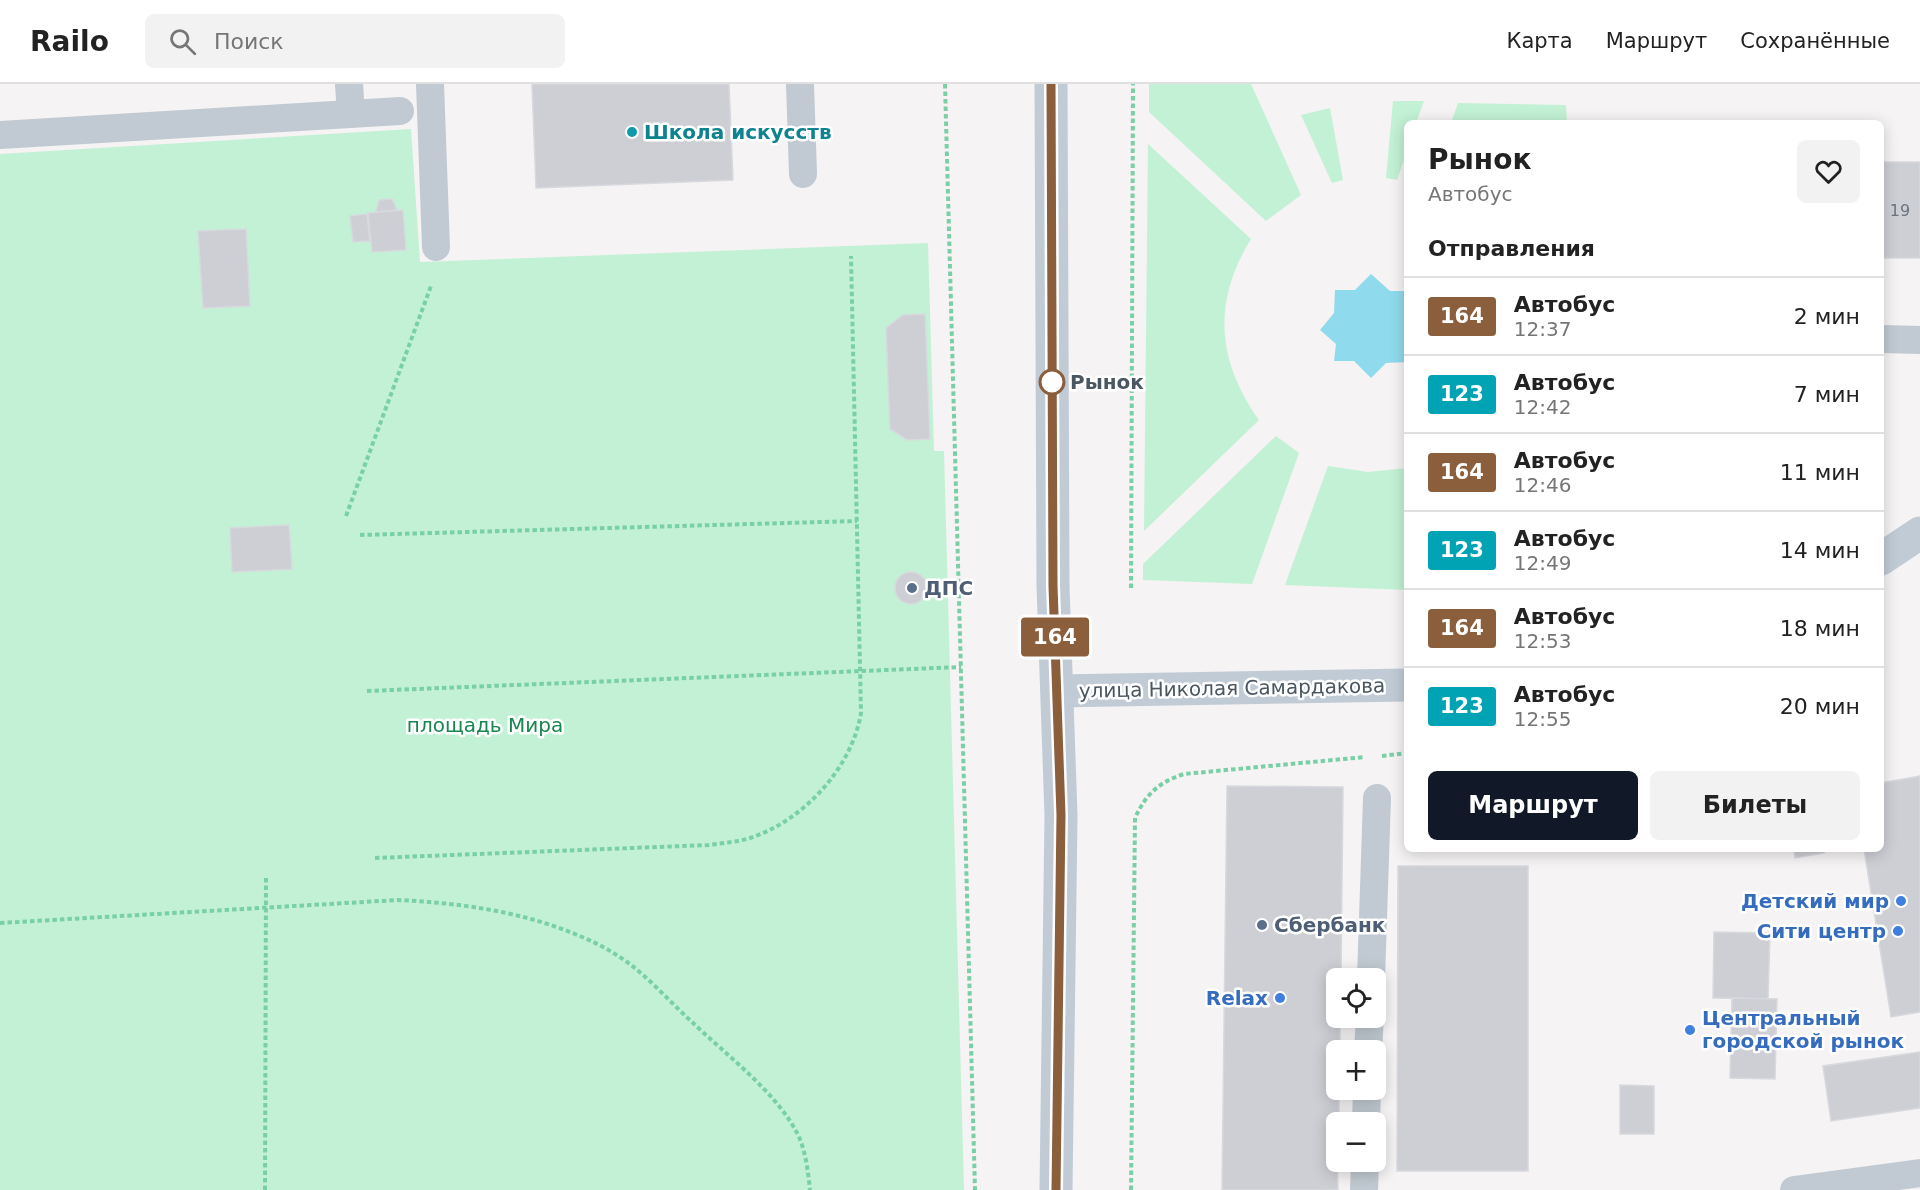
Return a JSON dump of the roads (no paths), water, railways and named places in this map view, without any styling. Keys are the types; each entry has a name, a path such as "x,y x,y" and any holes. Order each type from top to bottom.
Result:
{"main road":[{"path":"1051,84 1053,574 1061,815 1056,1190"},
{"path":"1884,557 1920,533"},
{"name":"улица Николая Самардакова","path":"1057,691 1404,685"}],"lane":[{"path":"349,84 351,114"},
{"path":"430,84 436,247"},
{"path":"800,84 803,174"},
{"path":"0,135 400,111"},
{"path":"1884,339 1920,340"},
{"path":"1371,968 1377,798"},
{"path":"1364,1190 1365,1172"},
{"path":"1794,1190 1920,1173"}],"water":[{"path":"1371,274 1390,291 1404,291 1404,362 1386,363 1371,378 1354,361 1334,361 1336,344 1320,330 1334,313 1335,290 1355,290"}],"place":[{"name":"Школа искусств","path":"632,132"},
{"name":"Рынок","path":"1052,382"},
{"name":"ДПС","path":"912,588"},
{"name":"Детский мир","path":"1901,901"},
{"name":"Сбербанк","path":"1262,925"},
{"name":"Сити центр","path":"1898,931"},
{"name":"Relax","path":"1280,998"},
{"name":"Центральный городской рынок","path":"1690,1030"}],"park label":[{"name":"площадь Мира","path":"485,725"}]}
